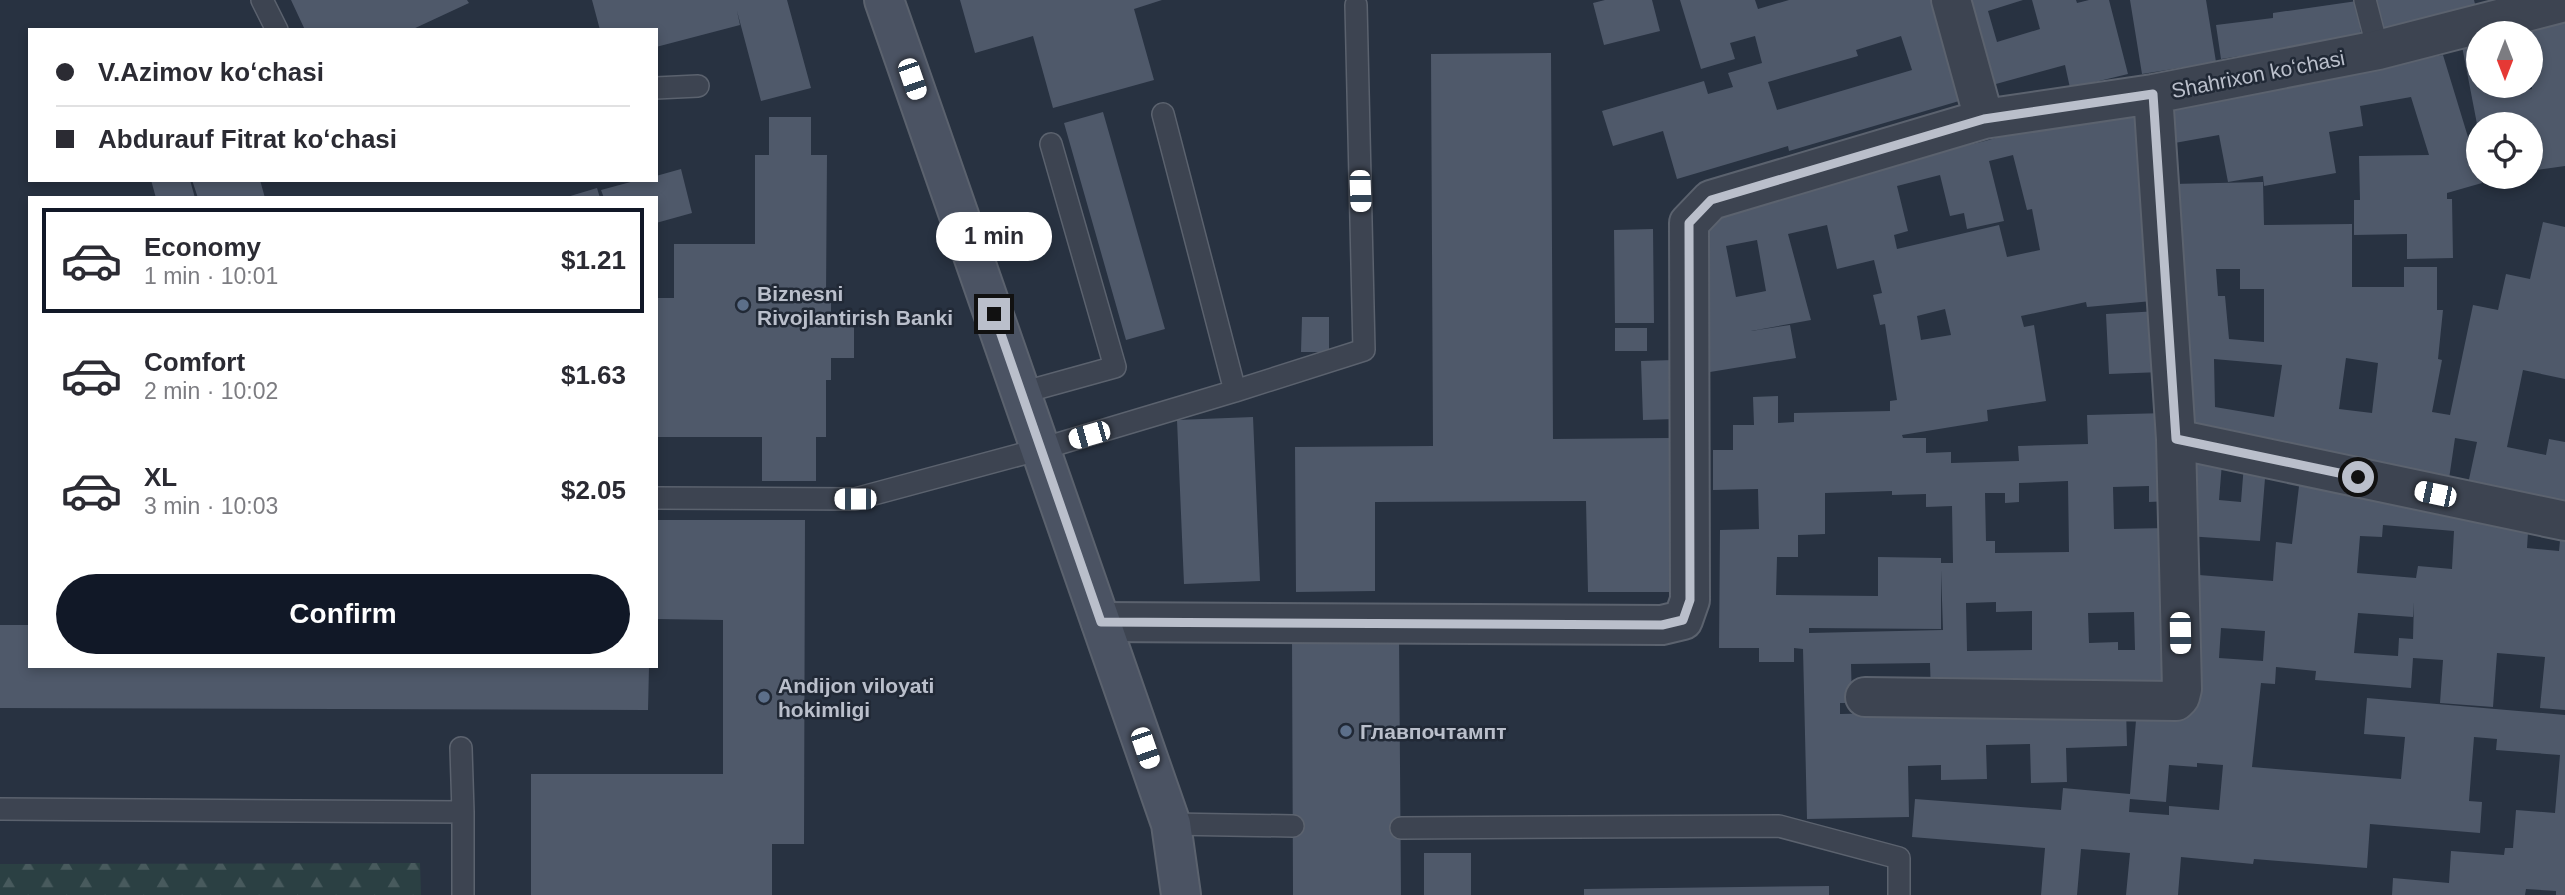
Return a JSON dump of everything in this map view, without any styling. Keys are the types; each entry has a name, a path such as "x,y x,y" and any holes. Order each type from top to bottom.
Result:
{"main road":[{"path":"884,0 1171,824 1181,895"}],"street":[{"path":"1951,0 1984,119"},
{"name":"Shahrixon koʻchasi","path":"1101,622 1662,625 1683,620 1690,600 1689,223 1711,200 1984,119 2153,94 2378,50 2565,2"},
{"path":"1866,697 2176,701 2180,697 2182,689 2176,439 2153,94"},
{"path":"2176,439 2565,521"}],"lane":[{"path":"262,0 276,28"},
{"path":"2365,0 2378,50"},
{"path":"658,498 855,499 1041,449 1364,350 1356,5"},
{"path":"658,88 698,86"},
{"path":"1163,114 1234,391"},
{"path":"1021,393 1115,367 1051,144"},
{"path":"461,748 463,895"},
{"path":"0,809 463,812"},
{"path":"1171,824 1293,826"},
{"path":"1401,828 1779,826 1899,858 1899,895"}],"green space":[{"path":"420,863 421,895 0,895 0,864"}],"building":[{"path":"291,0 467,0 469,3 415,28 304,28"},
{"path":"592,0 787,0 811,88 761,101 737,11 740,25 658,46 658,28 599,28"},
{"path":"960,0 1162,0 1134,9 1154,80 1053,108 1033,36 975,53"},
{"path":"1605,0 1652,0 1660,31 1604,45 1593,3"},
{"path":"1680,0 1755,0 1758,9 1789,0 1936,0 1966,99 1789,151 1788,146 1677,179 1663,131 1613,146 1602,111 1704,81 1708,94 1733,87 1728,73 1762,63 1755,36 1730,43 1735,59 1701,69","holes":["1901,36 1912,70 1777,110 1768,82 1858,56 1856,50"]},
{"path":"1960,0 2023,0 1988,11 1997,42 2040,29 2032,0 2076,0 2077,3 2109,0 2128,74 2070,88 2065,65 1985,87"},
{"path":"2130,0 2206,0 2216,62 2142,74"},
{"path":"2375,0 2474,0 2476,8 2384,39"},
{"path":"2357,1 2362,43 2278,50 2221,59 2216,25 2273,18 2273,13"},
{"path":"2565,14 2565,166 2543,169 2543,112 2475,112 2472,98 2543,98 2543,21 2539,21"},
{"path":"2466,40 2466,67 2461,41"},
{"path":"1551,53 1553,439 1669,438 1670,592 1588,592 1586,501 1375,502 1375,591 1296,592 1295,447 1433,446 1431,54"},
{"path":"2443,55 2466,130 2466,188 2447,193 2447,199 2452,199 2453,258 2407,259 2407,234 2354,235 2354,200 2360,200 2359,156 2429,155 2411,97 2360,106 2363,126 2329,132 2336,173 2264,186 2263,176 2228,182 2219,135 2169,144 2162,104"},
{"path":"2144,108 2163,300 2087,307 2086,302 2021,316 2024,327 2034,325 2046,401 1987,410 1988,421 1902,435 1903,438 1926,438 1926,453 1951,452 1951,463 2019,461 2018,446 2088,444 2087,415 2168,413 2170,501 2149,502 2149,486 2113,487 2114,529 2167,528 2173,690 1931,695 1930,663 1851,664 1852,703 1840,703 1840,714 2126,708 2127,746 2066,748 2067,782 2031,783 2030,744 1986,745 1987,779 1941,780 1941,765 1908,766 1909,817 1807,819 1803,649 1794,648 1794,662 1759,662 1759,648 1719,648 1720,530 1759,529 1758,489 1713,490 1713,450 1733,450 1733,425 1754,425 1753,397 1778,396 1778,423 1794,422 1794,413 1890,411 1890,401 1897,400 1885,324 1880,325 1873,295 1882,293 1874,260 1837,269 1827,225 1788,234 1811,320 1751,331 1790,325 1796,358 1710,372 1705,339 1697,218 1778,191 2048,123","holes":["2013,155 2027,210 2032,209 2040,250 2007,257 1999,225 1897,249 1894,235 1908,231 1897,186 1940,175 1950,216 1964,213 1967,229 2004,221 1989,161","1757,240 1766,291 1736,297 1726,246","1945,309 1951,335 1921,340 1917,316","2068,481 2069,552 1995,553 1995,541 1986,541 1985,493 2005,493 2005,503 2019,502 2019,483","1892,491 1892,495 1926,494 1926,507 1952,506 1953,563 1941,563 1941,558 1878,557 1878,596 1776,595 1777,557 1798,557 1798,535 1825,534 1825,493","1941,570 1943,630 1809,633 1809,628 1941,629","1996,602 1996,612 2032,611 2032,650 1967,651 1966,603","2134,612 2135,650 2118,650 2118,642 2089,643 2088,613"]},
{"path":"1103,112 1165,329 1126,340 1064,123"},
{"name":"Biznesni Rivojlantirish Banki","path":"769,117 811,117 811,155 827,155 826,296 831,296 831,312 854,312 854,358 831,358 831,380 826,380 826,437 816,437 816,481 762,481 762,437 658,437 658,298 674,298 674,244 755,244 755,155 769,155"},
{"path":"681,169 692,213 658,222 658,196 603,196 601,190 631,182 658,182 658,175"},
{"path":"152,182 191,182 194,196 155,196"},
{"path":"193,182 261,182 264,196 197,196"},
{"path":"2263,182 2264,225 2352,224 2352,287 2404,287 2404,267 2437,267 2437,310 2443,310 2438,359 2442,360 2432,412 2450,415 2473,305 2498,310 2506,274 2530,279 2543,222 2565,227 2565,379 2523,370 2507,447 2546,455 2549,439 2565,442 2565,504 2468,484 2477,442 2455,438 2449,479 2184,430 2172,184","holes":["2216,269 2240,269 2240,289 2264,289 2264,342 2229,339 2225,296 2218,296","2346,358 2378,363 2372,413 2339,409","2214,359 2282,365 2274,417 2215,407"]},
{"path":"597,188 599,196 570,196"},
{"path":"1653,229 1654,323 1615,323 1614,230"},
{"path":"2159,311 2162,372 2109,374 2106,314"},
{"path":"1302,317 1329,317 1329,352 1301,352"},
{"path":"1615,328 1647,328 1647,351 1615,351"},
{"path":"1674,360 1675,419 1643,420 1641,361"},
{"path":"1253,417 1260,581 1184,584 1177,420"},
{"path":"2193,461 2222,463 2219,500 2241,502 2244,464 2266,466 2260,541 2187,536"},
{"path":"2300,478 2529,517 2527,548 2559,551 2561,531 2565,531 2565,710 2540,708 2545,657 2497,653 2493,707 2440,703 2443,660 2413,658 2411,688 2315,680 2316,671 2276,667 2275,684 2261,683 2252,767 2401,779 2405,737 2364,734 2367,698 2565,715 2565,895 2556,895 2556,891 2526,889 2525,895 2392,895 2393,878 2449,883 2451,851 2504,855 2505,848 2513,848 2516,810 2555,813 2560,755 2496,750 2497,739 2474,737 2469,801 2482,802 2480,833 2370,824 2367,868 2254,859 2253,864 2181,857 2178,895 2126,895 2130,853 2081,849 2077,895 2041,895 2045,848 1912,837 1915,799 2061,810 2063,788 2130,794 2137,708 2188,712 2199,575 2273,581 2276,542 2292,544","holes":["2383,525 2454,531 2452,569 2418,566 2416,578 2357,573 2360,536 2382,537","2414,602 2413,639 2399,638 2398,656 2354,653 2358,613 2413,617","2221,628 2265,631 2263,661 2219,658","2197,763 2223,765 2219,810 2169,806 2169,815 2129,812 2130,799 2166,802 2169,765 2197,767"]},
{"name":"Andijon vilоyati hоkimligi","path":"658,520 805,520 804,844 772,844 772,895 531,895 531,774 723,774 723,620 658,619"},
{"path":"0,625 28,625 28,668 649,668 648,710 0,708"},
{"name":"Главпочтампт","path":"1399,636 1401,895 1293,895 1292,637"},
{"path":"1424,853 1471,853 1471,895 1424,895"},
{"path":"1829,886 1829,895 1584,895 1584,889"}],"place":[{"name":"Biznesni Rivojlantirish Banki","path":"743,305"},
{"name":"Andijon vilоyati hоkimligi","path":"764,697"},
{"name":"Главпочтампт","path":"1346,731"}],"route":[{"path":"994,314 1101,622 1662,625 1683,620 1690,600 1689,223 1711,200 1984,119 2153,94 2176,439 2358,477"}]}
